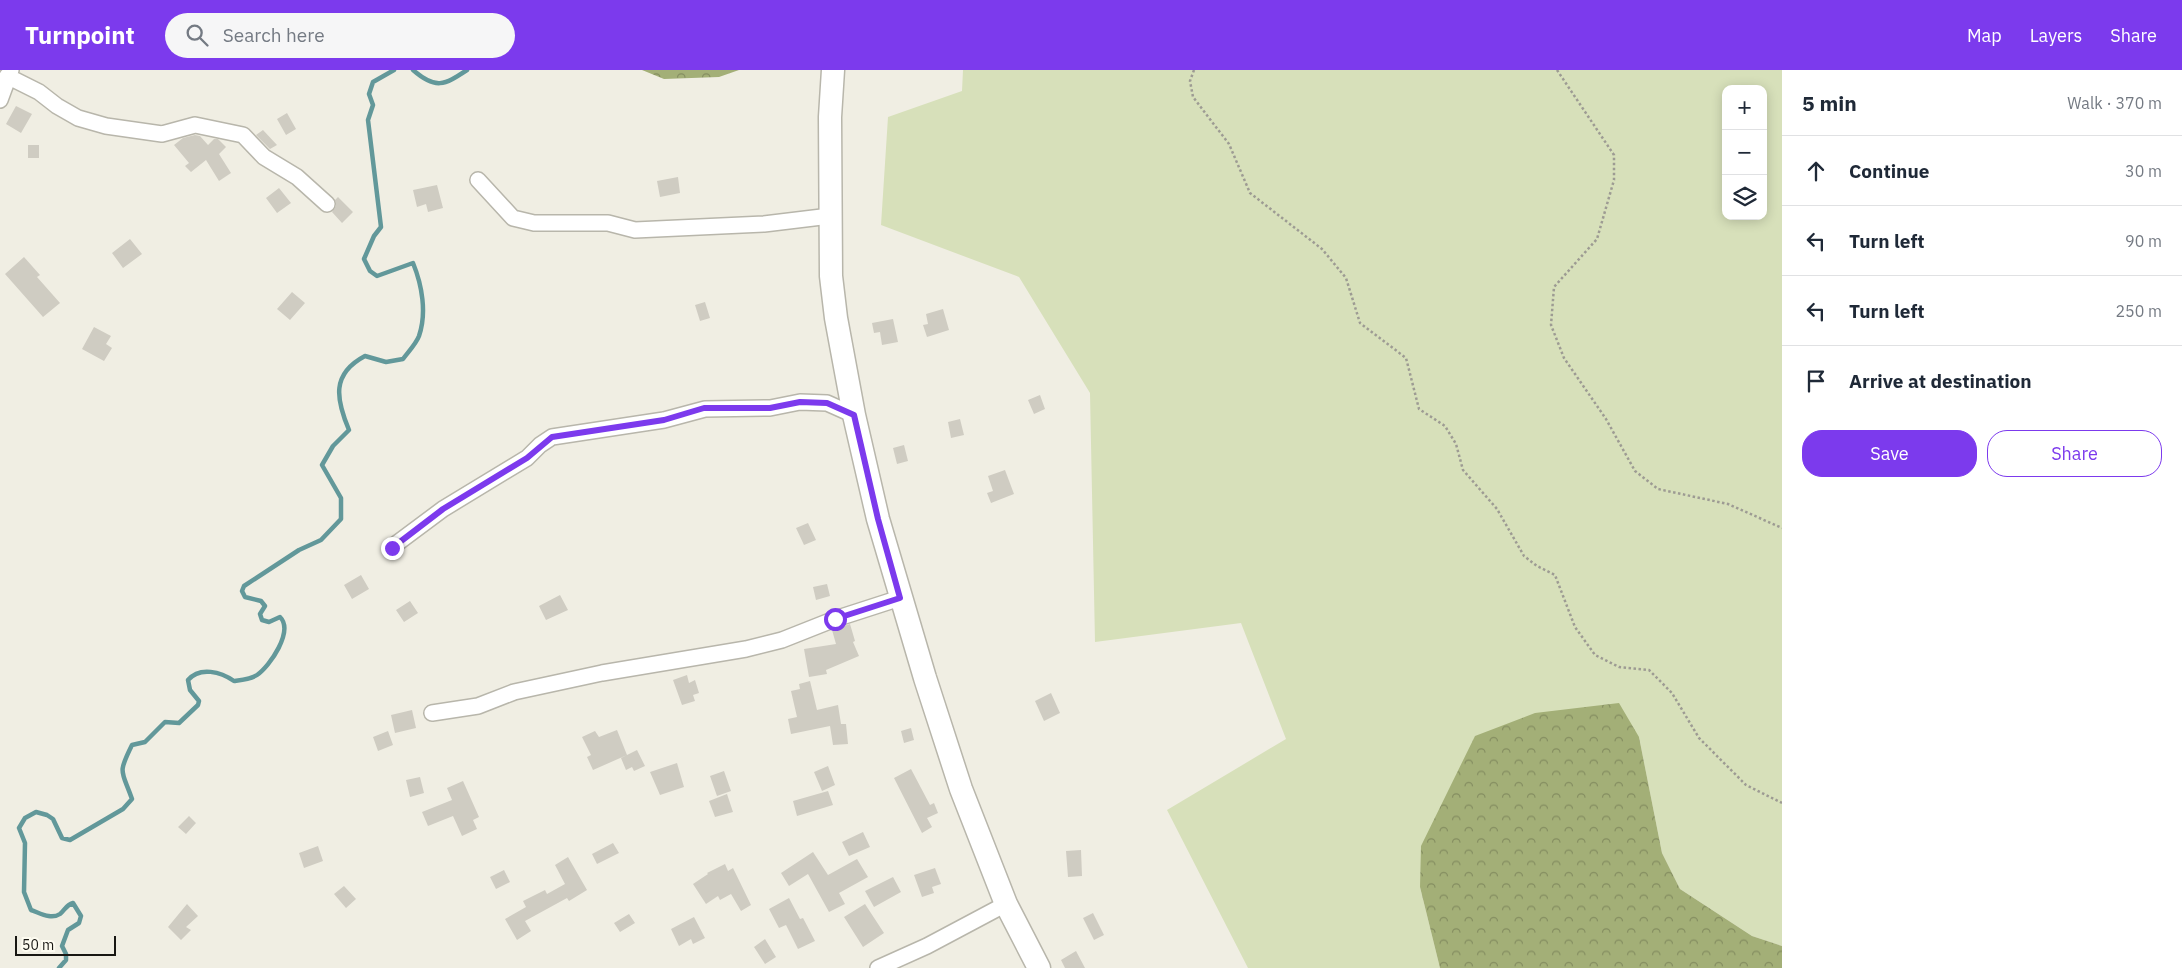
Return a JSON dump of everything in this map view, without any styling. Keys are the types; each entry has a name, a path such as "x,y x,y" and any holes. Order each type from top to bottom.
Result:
{"main road":[{"path":"833,70 830,117 831,276 836,318 854,415 878,519 900,598 961,789 1006,904 1039,968"}],"street":[{"path":"0,100 9,73 78,118 106,126 162,134 195,126 243,135 264,157 297,177 327,204"},
{"path":"478,180 513,218 534,224 608,223 635,230 764,224 830,216"},
{"path":"392,548 443,509 527,458 552,437 664,420 704,408 770,408 800,402 827,403 854,415"},
{"path":"432,713 478,706 514,692 594,674 746,649 782,640 835,619 900,598"},
{"path":"878,968 927,946 1006,904"}],"path":[{"path":"1194,70 1190,81 1193,97 1229,144 1250,193 1322,249 1346,278 1360,322 1406,358 1419,409 1445,426 1456,444 1463,470 1497,509 1524,556 1536,566 1555,575 1575,627 1595,655 1619,667 1648,670 1672,693 1699,738 1746,785 1782,803"},
{"path":"1556,70 1614,154 1614,180 1597,239 1554,287 1551,325 1564,358 1606,419 1636,471 1658,489 1728,504 1782,528"}],"green space":[{"path":"642,70 739,70 719,77 664,79"},
{"path":"963,70 1782,70 1782,946 1752,936 1680,889 1662,853 1639,737 1420,887 1440,968 1248,968 1167,810 1286,739 1241,623 1095,642 1090,393 1019,277 881,225 888,117 962,91"},
{"path":"1619,703 1639,737 1662,853 1680,889 1752,936 1782,946 1782,968 1440,968 1420,887 1421,846 1475,736 1535,713"}],"building":[{"path":"16,106 32,114 21,133 6,124"},
{"path":"287,113 296,129 286,135 277,119"},
{"path":"263,130 277,145 270,149 256,135"},
{"path":"195,135 200,136 208,145 214,139 218,139 226,147 219,154 231,173 219,181 206,160 191,172 185,166 189,163 174,145 183,138"},
{"path":"28,145 39,145 39,158 28,158"},
{"path":"678,177 680,193 660,197 657,181"},
{"path":"437,185 443,208 428,212 426,204 417,207 413,190"},
{"path":"279,188 291,203 277,213 266,198"},
{"path":"338,197 353,212 342,223 332,212 336,206 335,200"},
{"path":"130,239 142,254 123,268 112,253"},
{"path":"24,257 40,275 37,277 60,303 43,317 5,274"},
{"path":"292,292 305,303 290,320 277,309"},
{"path":"705,302 710,318 700,321 695,305"},
{"path":"943,309 949,330 927,337 923,325 928,324 926,314"},
{"path":"893,319 898,342 882,345 880,332 874,333 872,323"},
{"path":"94,327 111,336 106,344 112,348 104,361 82,349"},
{"path":"1040,395 1045,409 1034,414 1028,400"},
{"path":"960,419 964,435 951,438 948,422"},
{"path":"904,445 908,461 897,464 893,448"},
{"path":"1005,470 1014,494 991,503 987,493 993,491 988,476"},
{"path":"808,523 816,540 804,545 796,528"},
{"path":"361,575 369,589 352,599 344,585"},
{"path":"827,584 830,596 816,600 813,587"},
{"path":"560,595 568,610 546,620 539,606"},
{"path":"410,601 418,613 404,622 396,610"},
{"path":"850,624 855,641 853,642 859,656 826,670 827,674 809,677 804,649 836,644 832,630"},
{"path":"687,675 689,683 695,680 699,693 693,695 695,701 682,705 673,680"},
{"path":"810,681 817,710 838,705 841,724 846,724 848,744 833,745 830,726 791,734 788,719 797,717 791,691 800,689 799,684"},
{"path":"1051,693 1060,713 1044,721 1035,701"},
{"path":"412,710 416,728 395,733 391,715"},
{"path":"911,728 914,740 904,743 901,731"},
{"path":"617,730 627,755 593,770 587,757 591,755 582,737 595,731 599,737"},
{"path":"388,731 393,745 378,751 373,737"},
{"path":"637,750 645,766 634,771 632,767 626,770 621,758"},
{"path":"677,763 684,787 660,795 650,772"},
{"path":"828,766 835,785 822,791 814,772"},
{"path":"911,769 930,805 934,803 938,813 927,818 932,827 922,833 894,778"},
{"path":"724,771 731,791 717,796 710,776"},
{"path":"420,777 424,793 410,797 406,780"},
{"path":"463,781 479,817 473,820 477,829 462,836 453,816 428,826 422,812 452,800 447,788"},
{"path":"828,791 833,805 797,816 793,801"},
{"path":"727,794 733,812 715,817 709,801"},
{"path":"189,816 196,823 186,834 178,827"},
{"path":"863,832 870,847 849,856 842,842"},
{"path":"613,843 619,853 597,864 592,854"},
{"path":"318,846 323,861 304,868 299,853"},
{"path":"1081,850 1082,876 1068,877 1066,851"},
{"path":"813,852 828,875 857,859 868,877 839,893 845,904 829,912 808,874 789,886 781,873"},
{"path":"568,857 587,890 569,901 567,898 525,921 531,931 517,940 505,919 526,907 523,901 545,890 547,894 565,884 555,865"},
{"path":"725,864 728,871 733,868 751,905 741,911 731,894 720,900 718,896 706,904 693,884 707,873"},
{"path":"935,868 941,884 932,887 934,893 922,897 914,875"},
{"path":"504,870 510,882 496,889 490,877"},
{"path":"893,877 901,892 874,907 865,891"},
{"path":"344,886 356,899 346,908 334,894"},
{"path":"789,898 800,919 803,918 815,941 798,949 786,925 779,928 769,909"},
{"path":"187,904 198,916 186,927 191,930 181,940 168,927"},
{"path":"865,904 884,933 863,947 844,917"},
{"path":"1093,913 1104,935 1094,940 1083,918"},
{"path":"629,914 635,923 620,932 614,923"},
{"path":"694,917 705,938 693,944 691,939 679,946 671,929"},
{"path":"765,939 776,957 765,964 754,947"},
{"path":"1076,951 1085,968 1065,968 1061,960"}],"waterway":[{"path":"59,968 66,960 66,954 62,946 68,930 79,923 81,916 73,903 57,916 31,910 24,892 25,843 19,828 25,818 36,812 53,819 62,838 70,840 123,809 132,799 123,772 124,762 132,745 145,742 165,722 179,723 198,705 199,701 190,690 188,680 198,673 204,672 217,673 234,681 246,679 257,675 268,664 279,648 284,631 284,623 280,617 269,622 262,620 260,614 265,606 261,601 245,597 242,591 244,586 299,550 321,540 341,519 341,498 322,465 333,446 349,430 339,398 339,388 342,379 346,371 365,356 386,362 403,359 419,336 423,309 419,280 413,263 377,276 370,271 364,259 374,236 381,227 368,120 373,105 369,94 373,82 394,70"},
{"path":"413,70 434,83 446,82 467,70"}],"route":[{"path":"392,548 443,509 527,458 540,445 552,437 664,420 704,408 770,408 800,402 827,403 854,415 878,519 900,598 835,619"}]}
